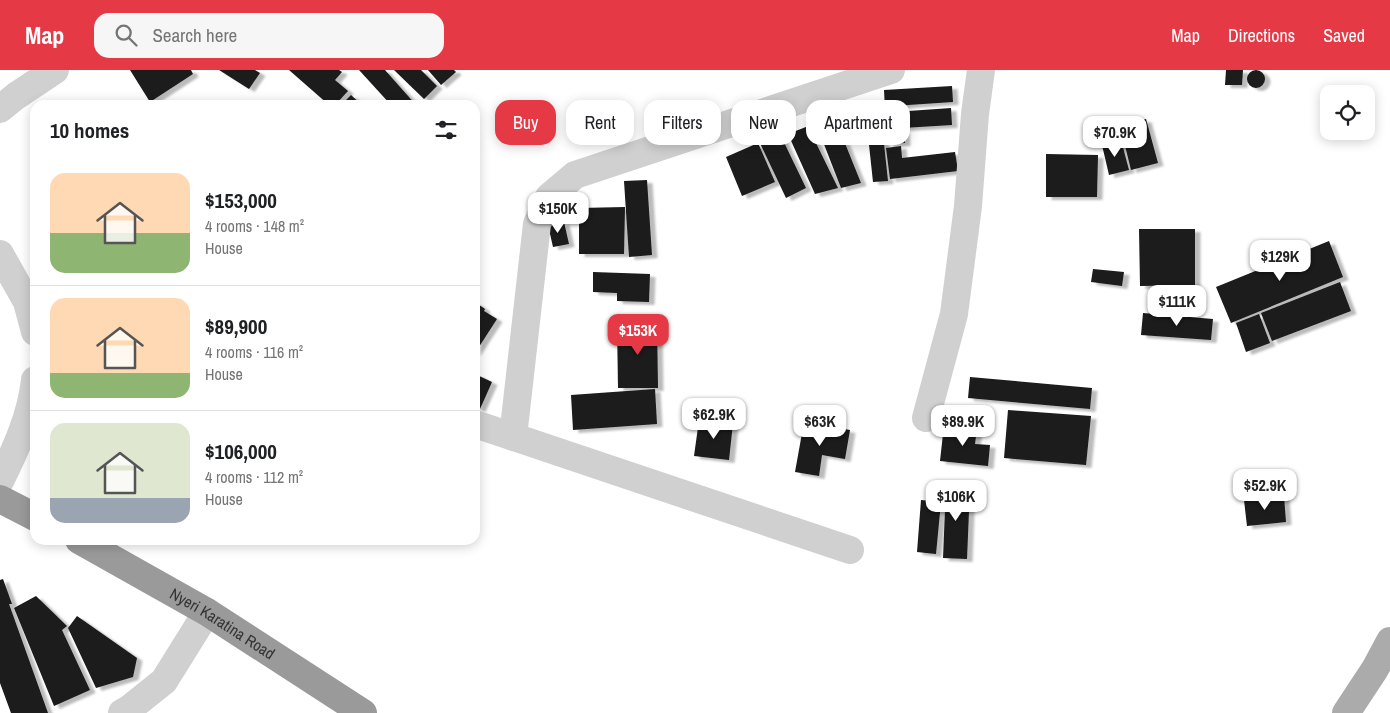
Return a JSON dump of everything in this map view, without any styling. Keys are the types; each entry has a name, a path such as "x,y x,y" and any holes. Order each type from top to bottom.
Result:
{"highway":[{"path":"0,499 30,514"},
{"name":"Nyeri Karatina Road","path":"88,545 207,612 364,713"}],"main road":[{"path":"1346,713 1390,641"}],"street":[{"path":"0,109 55,70"},
{"path":"513,437 537,224 549,196 575,175 891,70"},
{"path":"926,418 954,314 968,206 975,114 981,70"},
{"path":"0,254 27,302 30,313"},
{"path":"0,481 20,440 30,405"},
{"path":"480,426 850,550"},
{"path":"122,713 164,681 207,612"}],"building":[{"path":"130,70 191,70 193,74 153,100 149,100"},
{"path":"219,70 255,70 260,73 249,89"},
{"path":"289,70 339,70 342,72 335,80 348,91 340,100 323,100"},
{"path":"359,70 385,70 412,100 386,100"},
{"path":"394,70 421,70 437,86 424,99"},
{"path":"428,70 454,70 456,72 441,85"},
{"path":"1226,70 1243,70 1242,85 1225,85"},
{"path":"1252,70 1260,70 1265,75 1263,86 1252,88 1247,83 1247,75"},
{"path":"952,86 953,102 910,105 910,100 885,100 884,90"},
{"path":"351,95 356,100 346,100"},
{"path":"951,108 952,125 910,128 910,111"},
{"path":"1146,119 1158,163 1131,170 1120,125"},
{"path":"806,127 806,145 817,145 838,188 815,194 793,145 796,145 796,131"},
{"path":"1121,140 1129,170 1109,175 1102,145"},
{"path":"753,145 759,145 775,182 742,196 726,157"},
{"path":"761,145 785,145 806,188 786,198"},
{"path":"824,145 846,145 861,183 841,188"},
{"path":"869,145 884,145 888,181 873,182"},
{"path":"901,146 902,158 955,152 958,171 890,179 886,148"},
{"path":"1046,154 1098,155 1097,197 1046,197"},
{"path":"647,180 652,255 629,257 624,181"},
{"path":"625,207 624,254 579,254 579,208"},
{"path":"564,222 569,244 553,247 548,225"},
{"path":"1139,229 1195,229 1195,285 1140,286"},
{"path":"1329,241 1343,277 1231,323 1216,287"},
{"path":"1093,269 1124,272 1122,286 1091,282"},
{"path":"593,272 650,274 649,302 617,301 617,293 593,292"},
{"path":"1340,282 1351,311 1272,341 1261,313"},
{"path":"480,306 485,309 484,311 497,319 480,345 480,316 481,314 480,315"},
{"path":"1143,313 1213,319 1211,340 1141,335"},
{"path":"1259,314 1270,343 1246,352 1236,323"},
{"path":"617,324 657,324 658,388 618,388"},
{"path":"480,376 492,382 480,409"},
{"path":"970,377 1092,388 1090,409 968,398"},
{"path":"655,389 657,424 573,430 571,395"},
{"path":"1008,410 1091,416 1086,465 1004,458"},
{"path":"699,420 733,423 729,460 694,456"},
{"path":"804,422 850,430 845,459 822,455 819,476 795,472"},
{"path":"944,425 977,428 975,444 990,445 988,466 940,461"},
{"path":"946,486 970,487 967,559 943,558"},
{"path":"1284,496 1286,522 1247,526 1244,500"},
{"path":"921,500 941,502 936,554 917,552"},
{"path":"3,579 12,604 9,604 48,713 11,713 0,683 0,580"},
{"path":"36,596 67,626 62,630 90,690 54,706 14,608"},
{"path":"77,616 137,658 133,677 96,688 68,628"}]}
